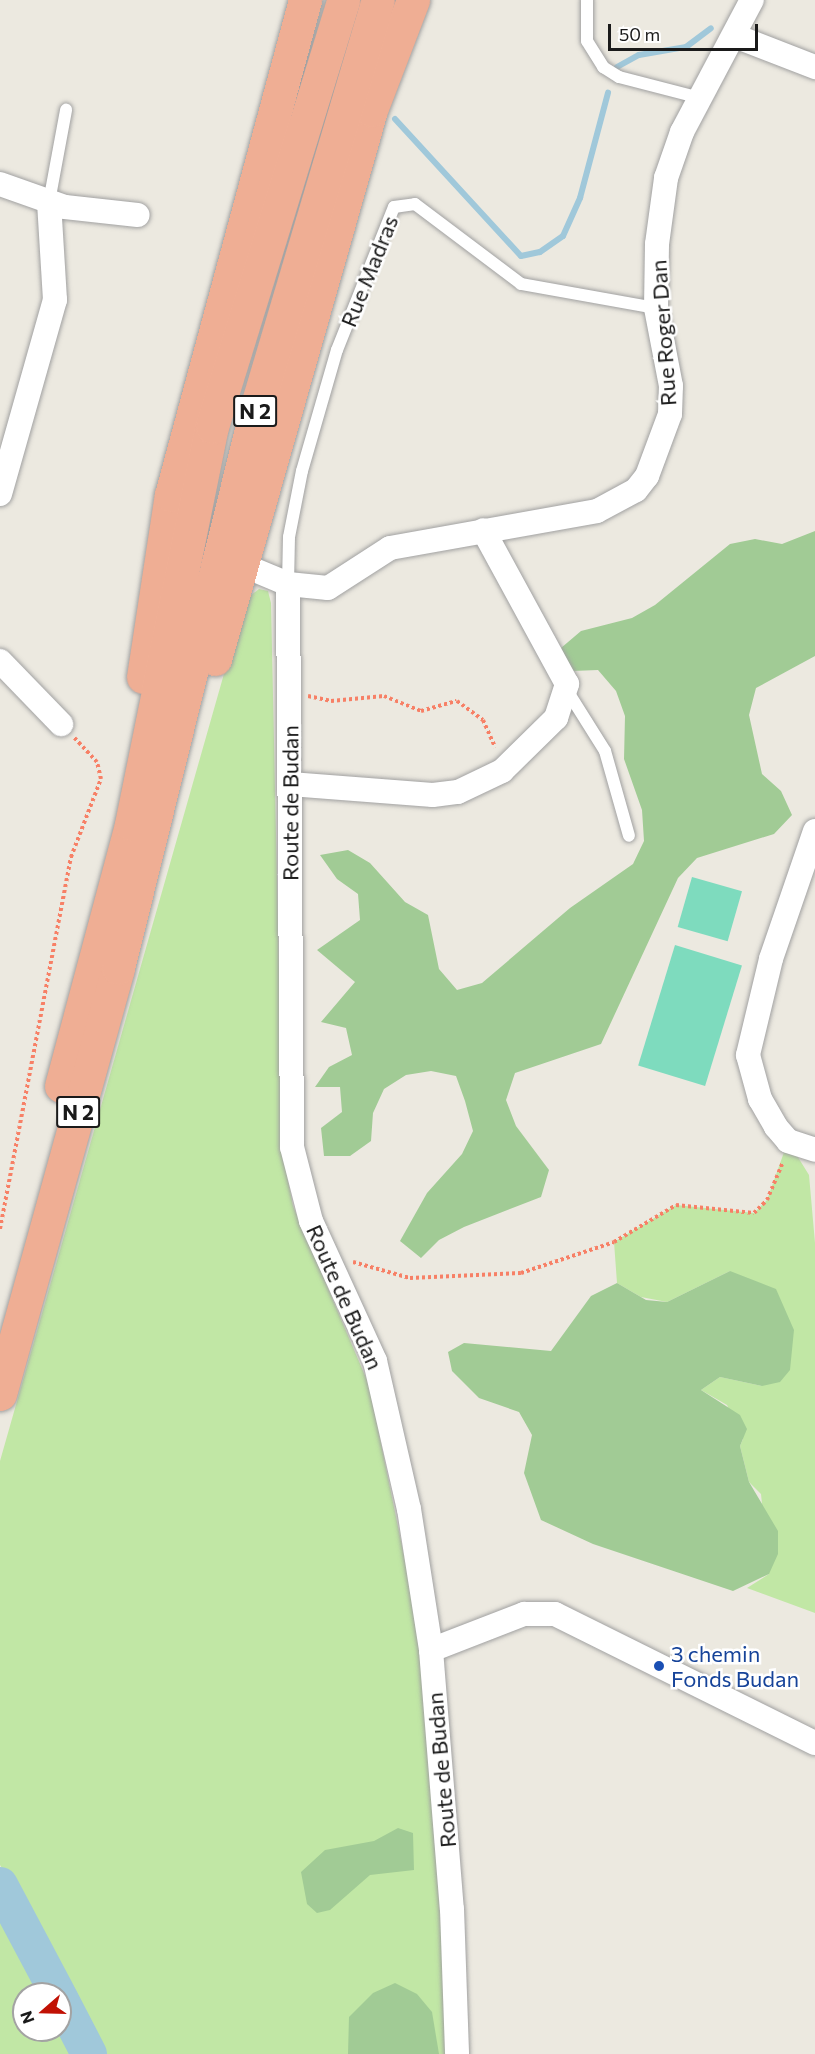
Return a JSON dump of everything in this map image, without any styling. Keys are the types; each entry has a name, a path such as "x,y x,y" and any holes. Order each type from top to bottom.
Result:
{"highway":[{"path":"142,826 142,677 171,495 304,0"},
{"name":"N 2","path":"0,1394 142,826 212,427 343,0"},
{"name":"N 2","path":"0,1320 142,826 257,405 378,0"},
{"path":"142,826 173,793 245,566 358,156 413,0"}],"street":[{"name":"Rue Roger Dan","path":"288,584 328,588 390,548 606,508 627,498 647,476 671,399 656,308 657,244 666,178 700,98 735,36 752,0"},
{"path":"735,36 815,67"},
{"path":"0,184 49,202 138,215"},
{"path":"0,494 55,300 49,202"},
{"path":"290,784 445,795 502,771 549,727 568,692 483,530"},
{"path":"245,566 288,584"},
{"name":"Route de Budan","path":"288,584 292,1147 301,1195 364,1331 390,1407 432,1650 452,1909 457,2054"},
{"path":"0,661 61,724"},
{"path":"815,831 749,1039 760,1099 788,1141 815,1150"},
{"path":"432,1650 524,1614 555,1614 815,1743"}],"lane":[{"path":"587,0 587,41 603,67 620,77 700,98"},
{"path":"49,202 66,110"},
{"name":"Rue Madras","path":"288,584 295,496 337,350 394,207 415,204 521,284 656,308"},
{"path":"568,692 605,751 629,836"}],"path":[{"path":"290,690 331,701 384,696 421,711 462,702 483,720 502,771"},
{"path":"0,1229 71,857 101,779 97,762 61,724"},
{"path":"334,1268 359,1261 410,1278 521,1274 614,1242 676,1205 754,1213 767,1200 788,1141"}],"green space":[{"path":"815,531 815,656 756,688 749,715 762,774 781,791 792,815 774,834 697,858 678,878 601,1044 515,1073 506,1100 516,1126 549,1170 541,1197 464,1227 439,1240 421,1258 400,1241 427,1193 462,1154 473,1131 456,1076 431,1071 406,1075 384,1089 373,1113 371,1141 350,1156 324,1156 321,1128 342,1112 340,1087 315,1087 329,1067 352,1055 346,1028 321,1022 355,982 317,950 360,920 358,894 337,879 320,855 348,850 370,863 405,902 428,915 439,969 457,990 482,983 570,908 633,864 644,841 642,810 624,759 625,716 616,691 598,670 572,671 561,648 581,631 632,618 655,605 730,544 755,539 782,544"},
{"path":"259,589 268,591 271,603 283,1155 293,1206 369,1385 420,1634 450,2054 106,2054 72,1993 72,1982 66,1982 0,1865 0,1461 245,600"},
{"path":"692,877 742,891 728,941 678,927"},
{"path":"675,945 742,965 705,1086 638,1065"},
{"path":"788,1141 809,1175 815,1243 815,1613 747,1588 769,1574 761,1494 749,1482 740,1446 743,1439 727,1405 701,1390 720,1377 762,1386 730,1271 667,1302 641,1297 617,1283 614,1242 676,1205 754,1213 767,1200"},
{"path":"730,1271 776,1289 794,1330 790,1370 780,1382 762,1386 720,1377 701,1390 740,1415 747,1429 740,1446 749,1482 778,1531 778,1554 769,1574 733,1591 593,1544 541,1520 524,1473 532,1435 519,1412 479,1398 452,1371 448,1352 464,1343 551,1351 591,1296 617,1283 646,1300 667,1302"},
{"path":"398,1828 413,1833 414,1870 370,1875 330,1910 317,1913 307,1904 301,1872 325,1850 374,1841"},
{"path":"0,1906 41,1982 12,1982 12,2042 70,2042 76,2054 0,2054"},
{"path":"395,1983 417,1994 432,2012 439,2054 348,2054 349,2017 373,1993"}],"waterway":[{"path":"617,67 639,55 686,47 711,28"},
{"path":"395,119 521,256 540,252 563,236 580,198 608,93"},
{"path":"0,1885 52,1982"},
{"path":"72,2021 89,2054"}],"place":[{"name":"3 chemin Fonds Budan","path":"659,1666"}]}
